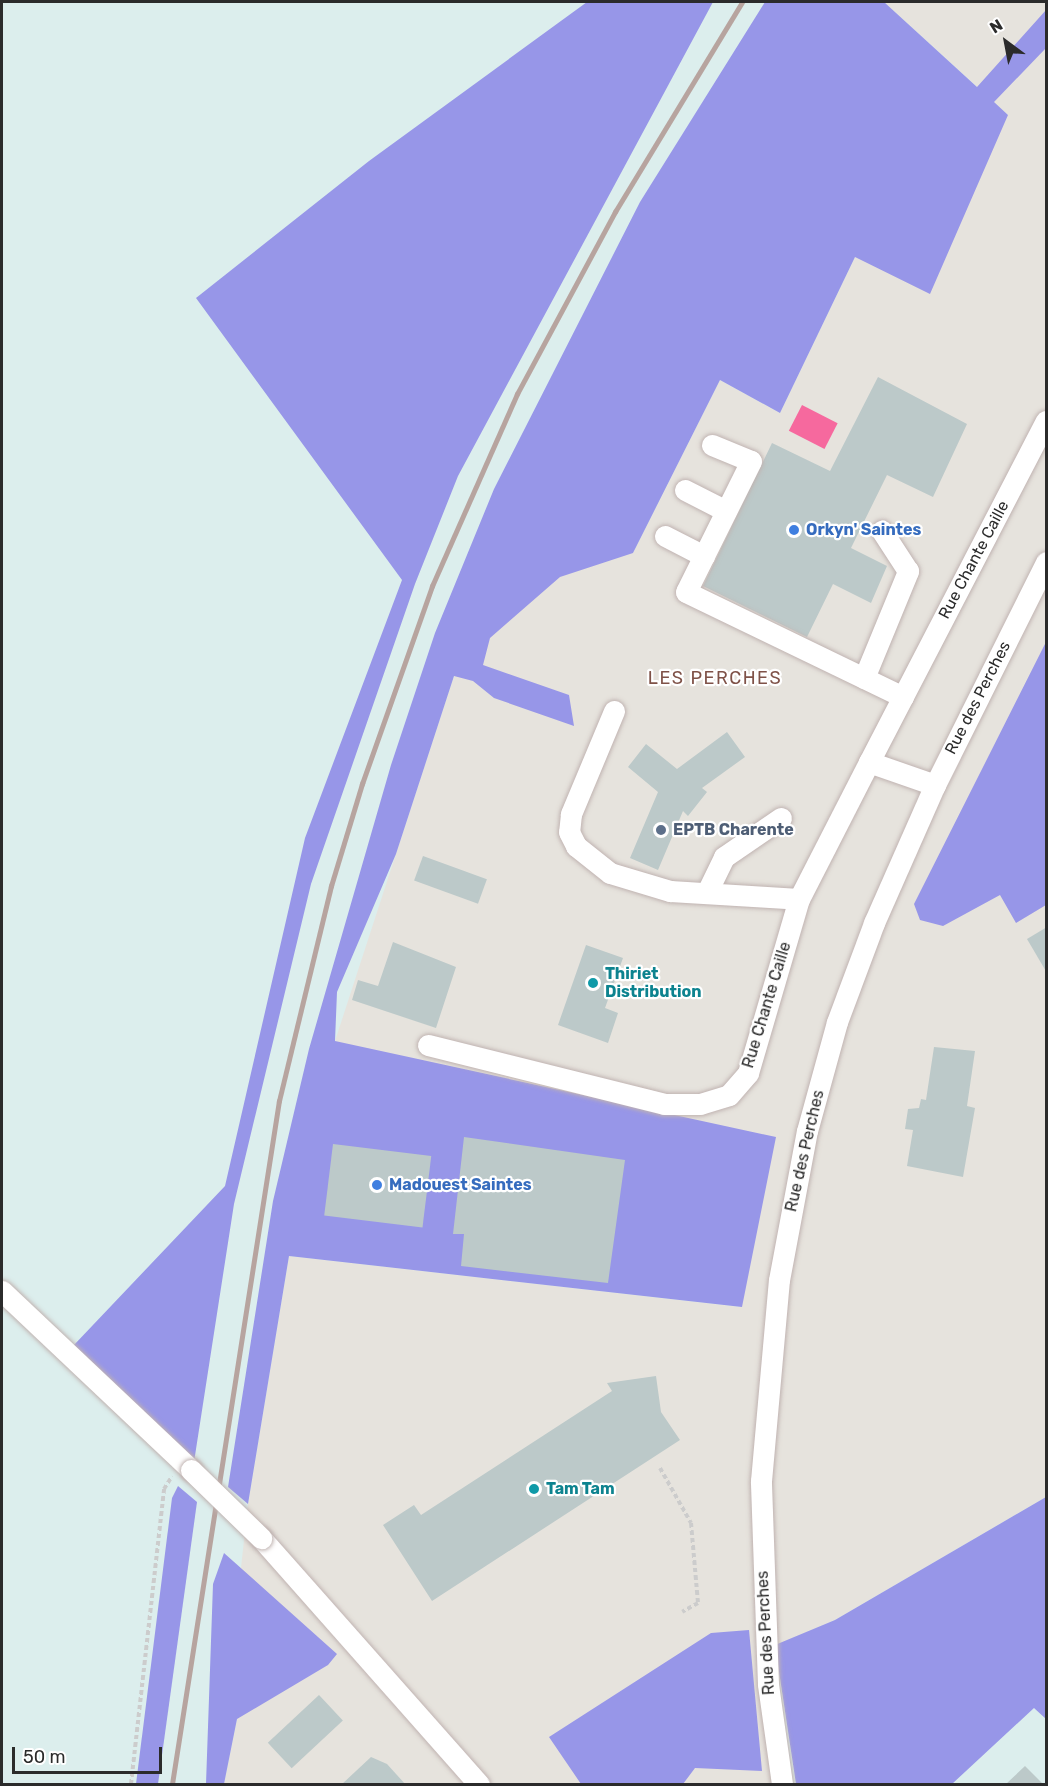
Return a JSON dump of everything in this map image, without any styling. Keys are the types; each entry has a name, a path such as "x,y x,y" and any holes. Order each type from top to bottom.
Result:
{"street":[{"name":"Rue Chante Caille","path":"429,1045 664,1104 700,1104 729,1095 748,1073 799,899 1047,421"},
{"path":"712,445 751,461 686,592 903,697"},
{"path":"685,490 726,511"},
{"path":"864,678 908,571 882,531"},
{"path":"665,536 704,556"},
{"name":"Rue des Perches","path":"782,1785 768,1684 761,1481 779,1280 807,1131 837,1022 935,785 1047,562"},
{"path":"614,711 571,814 569,832 576,846 610,873 670,891 799,899"},
{"path":"869,762 935,785"},
{"path":"707,892 724,857 781,818"},
{"path":"2,1291 261,1538 479,1785"}],"path":[{"path":"131,1785 165,1489 186,1465"},
{"path":"660,1468 691,1523 698,1603 682,1612"}],"shaded area":[{"path":"587,2 713,2 458,476 415,584 311,884 234,1204 194,1462 74,1345 225,1186 305,838 402,580 196,298 369,161"},
{"path":"765,2 884,2 977,87 1046,10 1046,48 994,102 1008,115 930,294 855,257 780,413 720,380 633,553 560,577 490,638 483,665 569,695 574,726 494,698 473,681 454,676 396,854 337,992 335,1041 776,1137 742,1307 289,1256 248,1504 228,1487 273,1201 309,1049 391,765 435,633 494,489 640,202"},
{"path":"884,2 1046,2 1046,1497 835,1620 758,1653 775,1784 224,1784 237,1719 233,1640 248,1504 289,1256 741,1307 335,1041 452,682 528,504 633,553 720,380 780,413 855,257 1008,115"},
{"path":"802,405 838,423 824,449 789,431"},
{"path":"1046,642 1046,905 1016,923 1000,895 943,926 920,920 914,904"},
{"path":"178,1486 197,1502 158,1784 136,1784 172,1498"},
{"path":"1046,1497 1046,1719 1034,1708 952,1784 796,1784 775,1645 835,1620"},
{"path":"224,1553 337,1654 328,1665 237,1719 224,1784 206,1784 213,1584"},
{"path":"749,1630 762,1771 695,1768 683,1784 581,1784 549,1737 711,1633"}],"building":[{"name":"Orkyn' Saintes","path":"878,377 967,424 933,497 887,475 851,548 887,566 871,603 833,584 807,637 703,586 772,443 830,471"},
{"path":"727,732 745,757 702,788 707,792 688,816 683,811 658,870 630,858 658,792 628,767 646,744 677,769"},
{"path":"423,856 487,879 478,904 414,880"},
{"path":"1047,927 1047,973 1027,939"},
{"path":"393,942 456,967 436,1028 352,1000 358,980 378,986"},
{"name":"Thiriet Distribution","path":"586,945 623,958 605,1008 618,1013 608,1043 558,1025"},
{"path":"934,1047 975,1051 967,1106 975,1108 963,1177 907,1166 913,1130 905,1129 908,1109 919,1108 921,1099 926,1100"},
{"path":"464,1137 625,1160 608,1283 461,1266 464,1234 453,1234"},
{"name":"Madouest Saintes","path":"333,1144 431,1156 422,1228 324,1215"},
{"name":"Tam Tam","path":"656,1376 661,1412 680,1440 432,1601 383,1525 414,1505 421,1515 612,1391 607,1383"},
{"path":"319,1695 343,1721 292,1768 268,1743"},
{"path":"371,1757 387,1764 406,1785 341,1785"},
{"path":"1025,1766 1044,1785 1005,1785"}],"railway":[{"path":"172,1784 279,1101 331,886 362,784 432,586 517,394 615,212 742,2"}],"place":[{"name":"Orkyn' Saintes","path":"794,530"},
{"name":"EPTB Charente","path":"661,830"},
{"name":"Thiriet Distribution","path":"593,983"},
{"name":"Madouest Saintes","path":"377,1185"},
{"name":"Tam Tam","path":"534,1489"}],"district":[{"name":"LES PERCHES","path":"715,678"}]}
